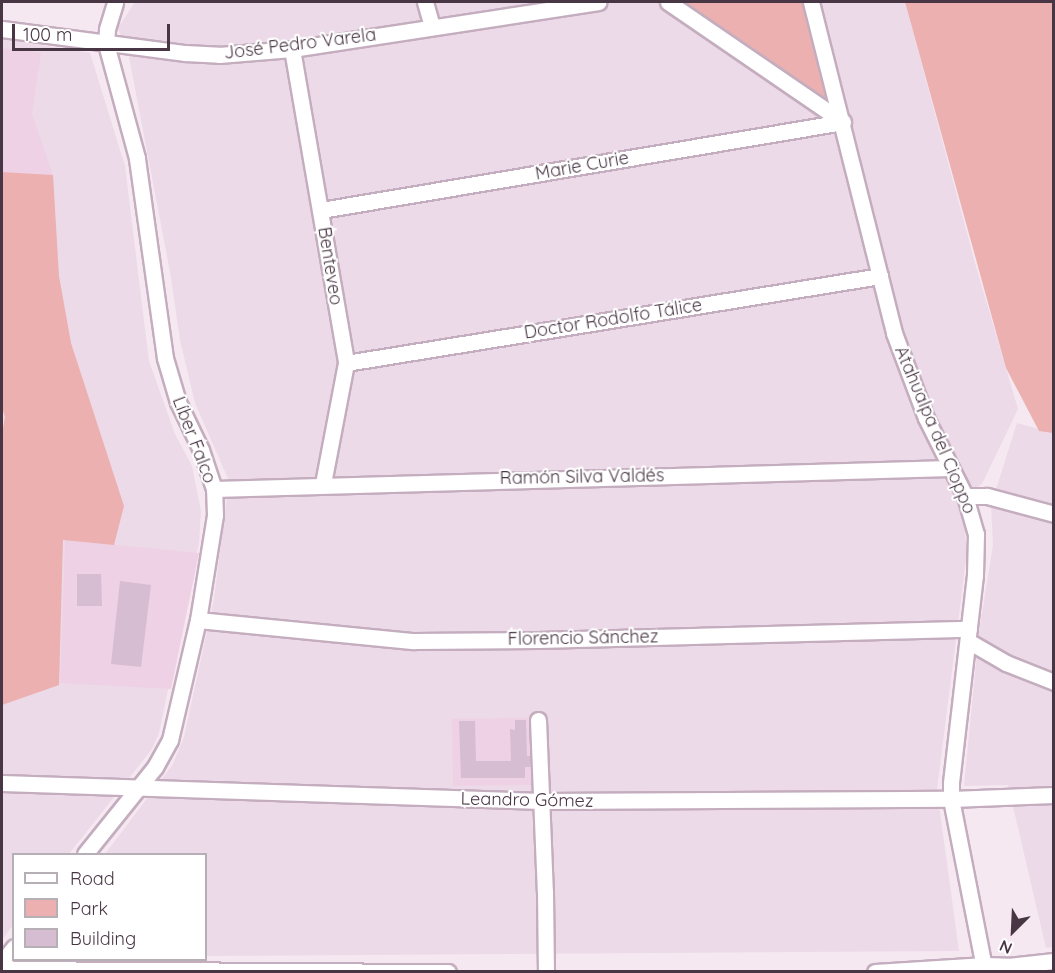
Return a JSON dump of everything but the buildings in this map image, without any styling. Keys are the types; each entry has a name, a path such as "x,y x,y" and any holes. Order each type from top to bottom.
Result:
{"street":[{"name":"Líber Falco","path":"87,853 141,786 170,740 198,620 215,515 214,489 201,450 178,402 165,358 137,158 106,44 107,29 116,2"},
{"path":"425,2 432,27"},
{"name":"José Pedro Varela","path":"2,29 106,44 219,55 292,49 598,2"},
{"path":"668,2 843,123"},
{"name":"Atahualpa del Cioppo","path":"811,2 894,333 909,378 965,496 976,534 975,575 952,764 951,799 985,968"},
{"name":"Benteveo","path":"292,49 346,363 323,484"},
{"name":"Marie Curie","path":"321,210 843,123"},
{"name":"Doctor Rodolfo Tálice","path":"346,363 880,276"},
{"name":"Ramón Silva Valdés","path":"214,489 323,484 950,468"},
{"path":"965,496 987,496 1053,514"},
{"name":"Florencio Sánchez","path":"198,620 414,641 969,635"},
{"path":"969,635 1006,663 1053,682"},
{"path":"538,720 546,972"},
{"name":"Leandro Gómez","path":"2,783 542,801 951,799 1053,795"},
{"path":"2,962 12,950"},
{"path":"875,972 985,968 1053,961"},
{"path":"2,969 448,972"}],"shaded area":[{"path":"135,2 905,2 977,270 1018,409 982,484 962,497 967,552 937,790 959,951 207,956 207,853 106,853 173,764 184,737 214,599 229,481 195,403 180,340 170,272 129,57 118,28"},
{"path":"2,39 90,53 125,166 149,361 175,434 192,466 201,511 199,543 159,733 152,749 70,853 12,853 12,926 2,940"},
{"path":"2,48 41,53 32,114 53,175 2,172"},
{"path":"1017,423 1053,433 1053,947 1046,948 1008,785 964,786 979,632 993,545 991,505"},
{"path":"65,540 199,553 171,689 60,683"},
{"path":"533,718 534,785 453,786 452,719"}],"green space":[{"path":"683,2 802,2 831,102 776,69"},
{"path":"905,2 1053,2 1053,433 1039,431 1006,368"},
{"path":"2,172 53,175 59,276 71,343 124,506 114,545 63,540 59,685 2,705 2,434 5,417 2,407"}]}
